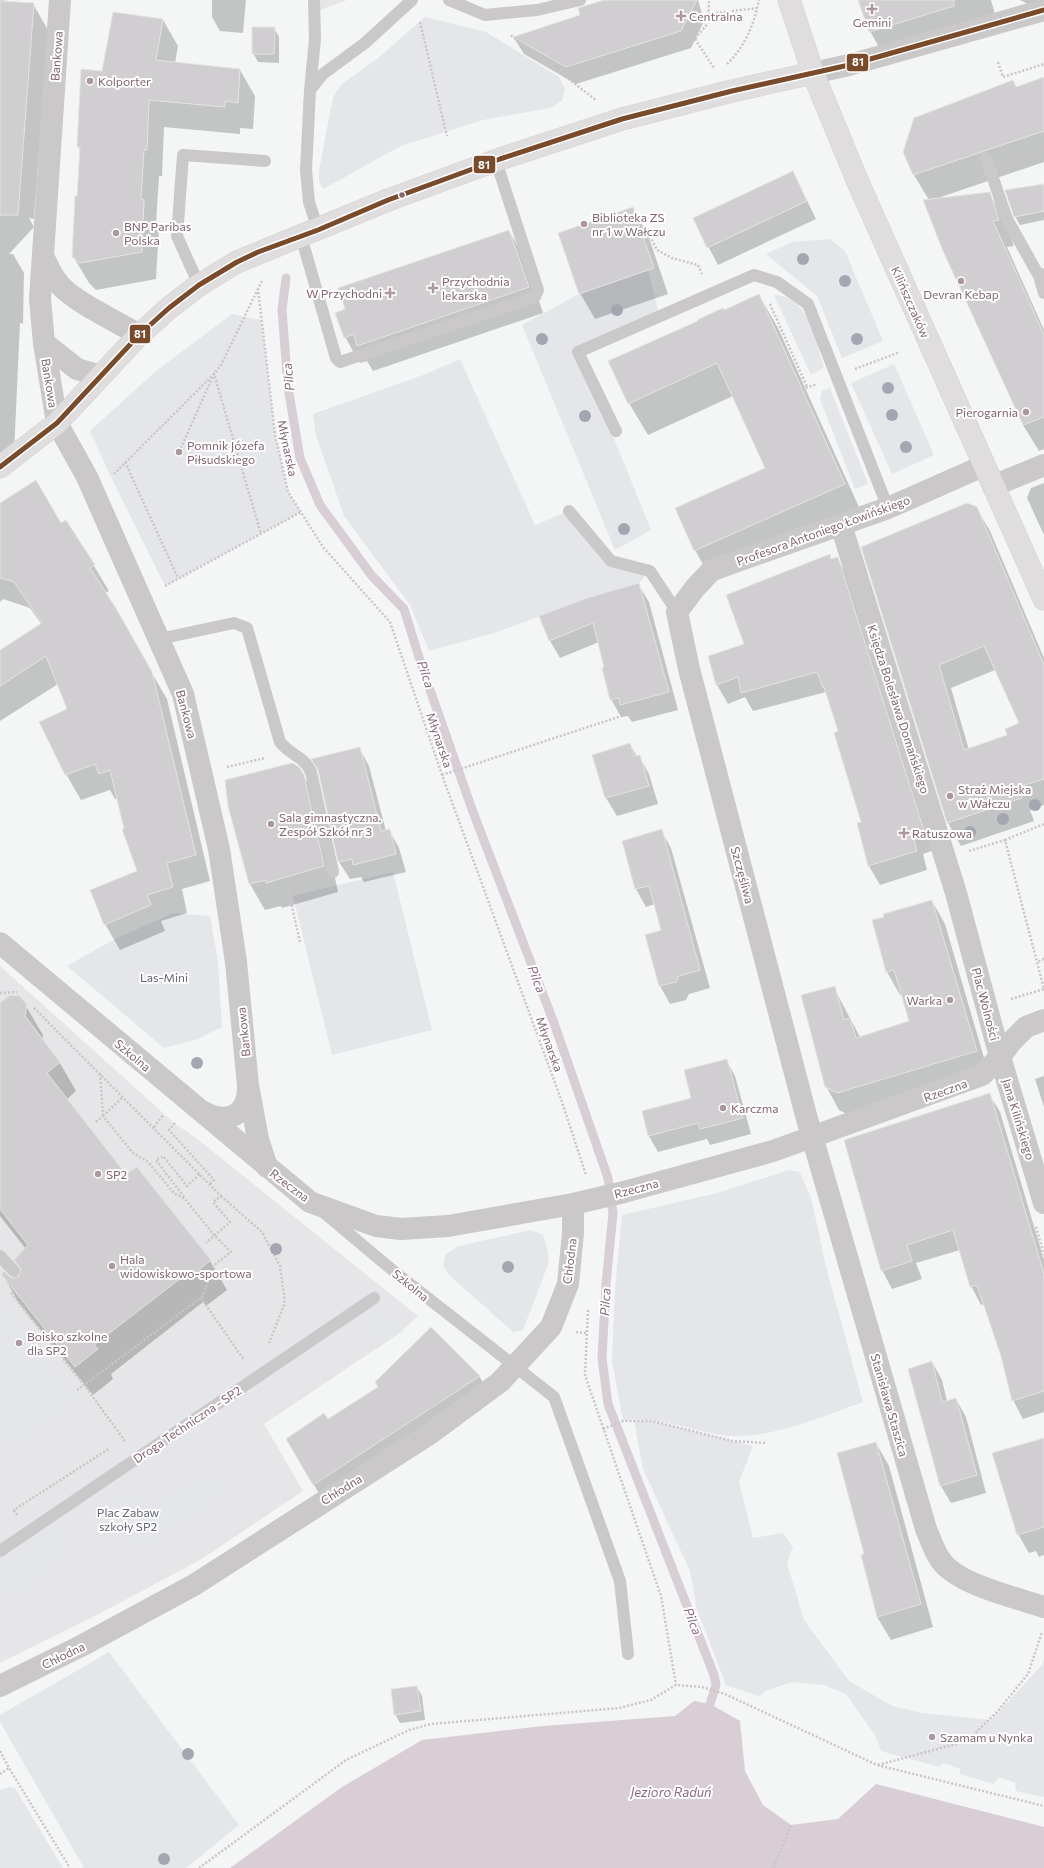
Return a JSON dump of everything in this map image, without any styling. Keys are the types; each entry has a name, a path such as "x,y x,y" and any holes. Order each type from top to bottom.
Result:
{"main road":[{"name":"Kilińszczaków","path":"789,0 813,74 857,180 983,466 1044,599"},
{"path":"0,467 57,423 139,335 199,285 236,262 388,200 496,161 622,119 732,90 813,74"}],"street":[{"name":"Bankowa","path":"60,0 40,299 44,343 57,423 87,476 184,694 219,849 236,962 248,1085 258,1139 267,1167"},
{"path":"813,74 1044,10"},
{"name":"Bankowa","path":"43,256 51,274 71,295 139,335"},
{"name":"Bankowa","path":"44,343 77,369 102,376"},
{"path":"992,486 1044,465"},
{"name":"Profesora Antoniego Łowińskiego","path":"677,612 695,588 712,570 888,508 983,466"},
{"name":"Księdza Bolesława Domańskiego","path":"841,525 956,892"},
{"name":"Szczęśliwa","path":"677,612 695,692 812,1137"},
{"name":"Plac Wolności","path":"956,892 1000,1057"},
{"name":"Szkolna","path":"0,943 189,1114 267,1167"},
{"name":"Plac Wolności","path":"1000,1057 1010,1042 1026,1027 1044,1020"},
{"name":"Rzeczna","path":"267,1167 310,1202 376,1226 401,1229 448,1226 624,1192 773,1152 966,1082 982,1075 1000,1057"},
{"name":"Jana Kilińskiego","path":"1000,1057 1044,1203"},
{"name":"Bankowa","path":"189,1114 232,1118 240,1113 247,1103 248,1085"},
{"name":"Stanisława Staszica","path":"812,1137 924,1522 935,1551 948,1569 970,1582 1044,1607"},
{"name":"Chłodna","path":"0,1686 81,1646 194,1585 431,1433 500,1382 551,1327 568,1284 573,1234 588,1200"}],"lane":[{"path":"314,0 315,39 310,90 306,170 309,202 309,233 336,358 340,362 535,297 538,290 496,161"},
{"path":"310,90 324,74 365,43 412,0"},
{"path":"449,0 485,15 536,10 580,0"},
{"path":"199,285 177,236 183,155 265,161"},
{"path":"988,163 1007,219 1041,275 1044,293"},
{"path":"616,431 578,352 754,275 777,282 808,304 888,508"},
{"path":"569,510 611,561 650,571 677,612"},
{"path":"159,640 234,623 248,628 280,742 284,747 307,762 311,772 333,872"},
{"name":"Szkolna","path":"310,1202 402,1278 554,1397 620,1581 628,1654"},
{"path":"0,1256 14,1271"},
{"name":"Droga Techniczna - SP2","path":"0,1551 374,1298"}],"path":[{"path":"565,77 605,68 695,39 708,23 709,0"},
{"path":"726,64 736,55 743,45 759,0"},
{"path":"708,14 757,8"},
{"path":"485,15 597,101"},
{"path":"420,21 447,136"},
{"path":"695,39 714,68"},
{"path":"998,62 1003,77 1044,64"},
{"path":"988,163 1044,150"},
{"path":"111,477 214,374 221,365 262,280"},
{"name":"Młynarska","path":"258,289 275,434 288,492 323,547 390,622 442,775 562,1102 588,1200"},
{"path":"179,452 214,374"},
{"path":"214,374 261,534"},
{"path":"125,462 178,578"},
{"path":"165,586 301,512"},
{"path":"442,775 447,772 695,692"},
{"path":"222,769 266,758 268,765"},
{"path":"946,859 1005,840 1044,824"},
{"path":"987,1006 1044,989 1005,840"},
{"path":"300,942 289,894 294,882 333,872"},
{"path":"295,920 299,919"},
{"path":"1037,962 1044,959"},
{"path":"0,993 18,992"},
{"path":"29,1003 221,1196 262,1232 280,1266 285,1303 268,1343 262,1347"},
{"path":"100,1074 103,1116 133,1153 148,1162 174,1193 185,1199"},
{"path":"95,1123 123,1097"},
{"path":"154,1127 164,1114"},
{"path":"189,1114 169,1130 214,1180 210,1184"},
{"path":"77,1390 202,1298 213,1266 231,1252 214,1235 156,1160 163,1156 187,1186 200,1174"},
{"path":"206,1243 230,1222 213,1202 221,1196"},
{"path":"1035,1224 1044,1255"},
{"path":"10,1291 84,1385 124,1439"},
{"path":"202,1298 245,1360"},
{"path":"588,1303 585,1375 661,1596 676,1685"},
{"path":"238,1365 251,1356"},
{"path":"603,1429 623,1421 652,1421 732,1441 767,1443"},
{"path":"117,1444 130,1435"},
{"path":"21,1521 14,1510 111,1448"},
{"path":"877,1766 967,1741 997,1712 1028,1674 1044,1625"},
{"path":"199,1868 346,1760 409,1730 431,1724 619,1708 651,1700 676,1685 702,1687 725,1694 877,1766 1044,1806"},
{"path":"0,1751 70,1868"},
{"path":"0,1774 9,1768"},
{"path":"773,1868 791,1825"}],"shaded area":[{"path":"309,0 347,0 309,14"},
{"path":"0,966 174,1123 196,1138 418,1316 398,1334 264,1424 303,1491 200,1560 97,1615 0,1663"}],"green space":[{"path":"425,17 486,32 559,77 565,89 562,101 550,108 483,120 401,146 323,189 319,182 319,171 334,95 342,84 377,59"},
{"path":"830,239 845,251 883,341 842,358 817,296 766,254 792,242"},
{"path":"648,270 661,321 579,352 651,530 615,550 522,325 579,294"},
{"path":"774,295 786,297 795,303 803,311 809,321 824,367 811,375"},
{"path":"232,314 261,320 275,434 288,492 301,512 165,586 90,431 156,371"},
{"path":"460,359 535,525 569,511 611,561 650,571 639,583 587,599 497,632 429,651 410,605 344,516 316,435 313,414 426,374"},
{"path":"894,364 934,455 892,474 851,383"},
{"path":"830,388 868,484 855,489 820,399 822,391"},
{"path":"393,872 432,1030 332,1055 293,896"},
{"name":"Las-Mini","path":"173,913 210,916 218,961 222,1027 195,1040 164,1048 67,966 115,939"},
{"path":"789,1170 800,1172 812,1201 825,1263 863,1402 781,1430 747,1436 731,1436 704,1432 650,1420 623,1421 612,1361 615,1290 622,1215 717,1193"},
{"path":"531,1230 543,1235 549,1262 523,1330 513,1332 448,1274 443,1266 446,1254 459,1246"},
{"path":"373,1283 389,1303 387,1304 404,1330 376,1349 369,1339 183,1467 184,1469 156,1488 149,1478 177,1459 179,1461 365,1333 359,1324 68,1522 70,1547 55,1571 34,1589 8,1597 0,1595 0,1535"},
{"name":"Boisko szkolne dla SP2","path":"0,1296 84,1400 12,1452 0,1435"},
{"path":"634,1421 652,1421 753,1446 739,1482 753,1538 783,1533 793,1547 787,1563 804,1620 849,1681 892,1706 922,1713 991,1720 1043,1664 1044,1659 1044,1797 1016,1791 1015,1783 999,1777 993,1784 960,1774 960,1769 944,1763 939,1767 881,1751 875,1735 846,1694 824,1685 792,1682 768,1690 759,1696 726,1685 697,1610 690,1571 643,1469"},
{"name":"Plac Zabaw szkoły SP2","path":"214,1464 233,1493 155,1546 130,1546 112,1539 93,1511 134,1483 149,1504"},
{"path":"109,1652 239,1825 186,1868 84,1868 0,1722 0,1715"},
{"path":"10,1787 15,1788 63,1868 0,1868 0,1790"}],"water":[{"name":"Jezioro Raduń","path":"694,1701 710,1704 740,1721 745,1771 763,1805 791,1825 838,1819 876,1784 1044,1827 1044,1868 230,1868 342,1787 422,1740 543,1726 675,1716"}],"building":[{"path":"604,0 697,0 681,31 566,67 513,37 580,15 578,8"},
{"path":"858,0 954,0 954,6 869,32"},
{"path":"0,1 34,3 18,215 0,215"},
{"path":"113,12 163,19 156,60 240,69 238,103 225,101 225,107 149,100 147,150 144,150 141,199 144,200 142,252 80,263 72,257 75,196 77,196 80,147 77,147 81,69 102,71"},
{"path":"252,27 275,27 274,54 252,54"},
{"path":"1044,77 1044,131 913,175 903,152 914,118 1013,80 1016,87"},
{"path":"793,171 807,201 707,248 693,218"},
{"path":"1044,184 1044,211 1014,217 1005,190"},
{"path":"990,192 999,220 993,221 1044,335 1044,417 1023,425 943,251 923,200"},
{"path":"633,207 654,268 579,294 558,233"},
{"name":"Przychodnia lekarska","path":"509,230 529,287 357,346 354,334 344,338 335,313 345,309 338,288"},
{"path":"759,294 845,484 694,551 675,508 765,468 717,363 628,404 608,361 698,321 697,320 723,308 724,310"},
{"path":"36,480 61,523 66,520 95,565 90,568 117,610 152,672 196,855 167,863 173,887 147,895 151,905 104,925 90,890 137,871 122,829 124,829 110,770 99,774 95,764 65,775 39,722 67,709 46,656 0,686 0,650 42,623 14,582 0,578 0,503"},
{"path":"967,503 977,507 1044,665 1044,779 1018,787 1022,798 947,823 861,547","holes":["984,646 1019,723 1005,729 1007,735 964,750 939,665"]},
{"path":"830,554 831,559 838,557 924,831 913,835 917,851 868,866 857,823 861,822 834,733 838,731 824,687 823,688 817,672 741,693 738,677 716,685 708,656 744,644 726,595"},
{"path":"639,583 669,692 620,705 619,698 610,700 602,668 604,667 593,623 549,641 539,616 587,598"},
{"path":"630,743 634,756 640,755 649,786 605,798 592,755"},
{"path":"360,747 381,831 390,829 396,854 353,865 352,859 338,862 318,770 311,759"},
{"name":"Sala gimnastyczna. Zespół Szkół nr 3","path":"292,763 299,767 304,775 324,866 266,883 266,880 249,884 228,806 225,780"},
{"path":"662,829 700,970 679,976 676,982 659,986 645,935 661,930 649,886 635,889 622,841"},
{"path":"932,900 977,1051 837,1093 825,1087 801,995 835,986 844,1020 850,1018 856,1038 909,1021 894,970 886,972 872,920 884,917 883,914"},
{"path":"10,995 20,996 27,1005 25,1016 60,1062 47,1073 126,1174 137,1167 211,1260 189,1278 186,1274 94,1345 98,1349 75,1367 1,1274 4,1271 11,1278 19,1276 21,1269 14,1260 28,1245 0,1209 0,1003"},
{"path":"727,1059 743,1118 700,1129 698,1123 648,1136 642,1111 691,1098 684,1070"},
{"path":"990,1093 1044,1274 1044,1391 1012,1401 1001,1356 977,1285 970,1287 953,1230 907,1245 912,1261 881,1271 844,1140"},
{"path":"431,1327 480,1376 313,1485 286,1439 324,1413 328,1419 378,1387 375,1382"},
{"path":"932,1361 942,1402 956,1398 977,1475 940,1486 908,1369"},
{"path":"1044,1438 1044,1527 1017,1535 992,1453"},
{"path":"876,1442 921,1604 877,1617 861,1555 864,1554 837,1453"},
{"path":"417,1686 421,1711 394,1715 391,1689"}],"waterway":[{"name":"Pilca","path":"286,278 282,310 288,387 300,458 320,505 372,576 404,609 423,670 473,812 554,1023 608,1178 613,1213 606,1284 602,1358 608,1404 714,1675 716,1685 710,1704"}],"transit line":[{"name":"81","path":"0,467 57,423 139,335 169,308 199,285 237,262 258,252 318,230 388,200 500,159 622,119 732,91 849,65 1044,10"}],"place":[{"name":"Gemini","path":"872,9"},
{"name":"Centralna","path":"681,16"},
{"name":"Kolporter","path":"90,81"},
{"name":"Biblioteka ZS nr 1 w Wałczu","path":"584,224"},
{"name":"BNP Paribas Polska","path":"116,233"},
{"name":"Devran Kebap","path":"961,281"},
{"name":"Przychodnia lekarska","path":"433,288"},
{"name":"W Przychodni","path":"390,293"},
{"name":"Pierogarnia","path":"1026,412"},
{"name":"Pomnik Józefa Piłsudskiego","path":"179,452"},
{"name":"Straż Miejska w Wałczu","path":"950,796"},
{"name":"Sala gimnastyczna. Zespół Szkół nr 3","path":"271,824"},
{"name":"Ratuszowa","path":"904,833"},
{"name":"Warka","path":"950,1000"},
{"name":"Karczma","path":"723,1108"},
{"name":"SP2","path":"98,1174"},
{"name":"Hala widowiskowo-sportowa","path":"112,1266"},
{"name":"Boisko szkolne dla SP2","path":"19,1343"},
{"name":"Szamam u Nynka","path":"932,1737"}]}
